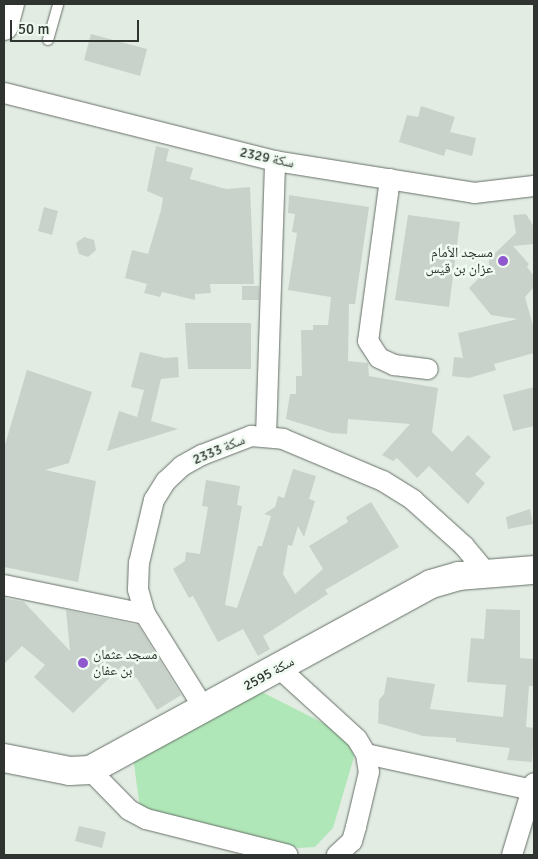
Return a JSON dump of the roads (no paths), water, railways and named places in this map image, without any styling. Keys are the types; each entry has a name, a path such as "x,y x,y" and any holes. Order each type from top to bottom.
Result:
{"street":[{"path":"4,26 10,4"},
{"name":"سكة 2329","path":"4,93 275,161 474,193 534,186"},
{"path":"266,436 275,161"},
{"path":"390,179 368,341 379,358 428,369"},
{"name":"سكة 2333","path":"205,710 145,614 138,589 139,563 154,500 166,481 182,466 202,455 236,440 266,436 283,440 383,481 440,522 487,573"},
{"name":"سكة 2595","path":"4,758 70,771 90,770 205,710 432,584 487,573 534,570"},
{"path":"4,585 145,614"},
{"path":"279,668 357,739 366,754 369,772 352,841 337,855"},
{"path":"366,754 534,787 512,855"},
{"path":"90,770 129,810 146,819 288,855"}],"lane":[{"path":"48,40 58,4"}],"place":[{"name":"مسجد الأمام عزان بن قيس","path":"503,261"},
{"name":"مسجد عثمان بن عفان","path":"83,663"}]}
